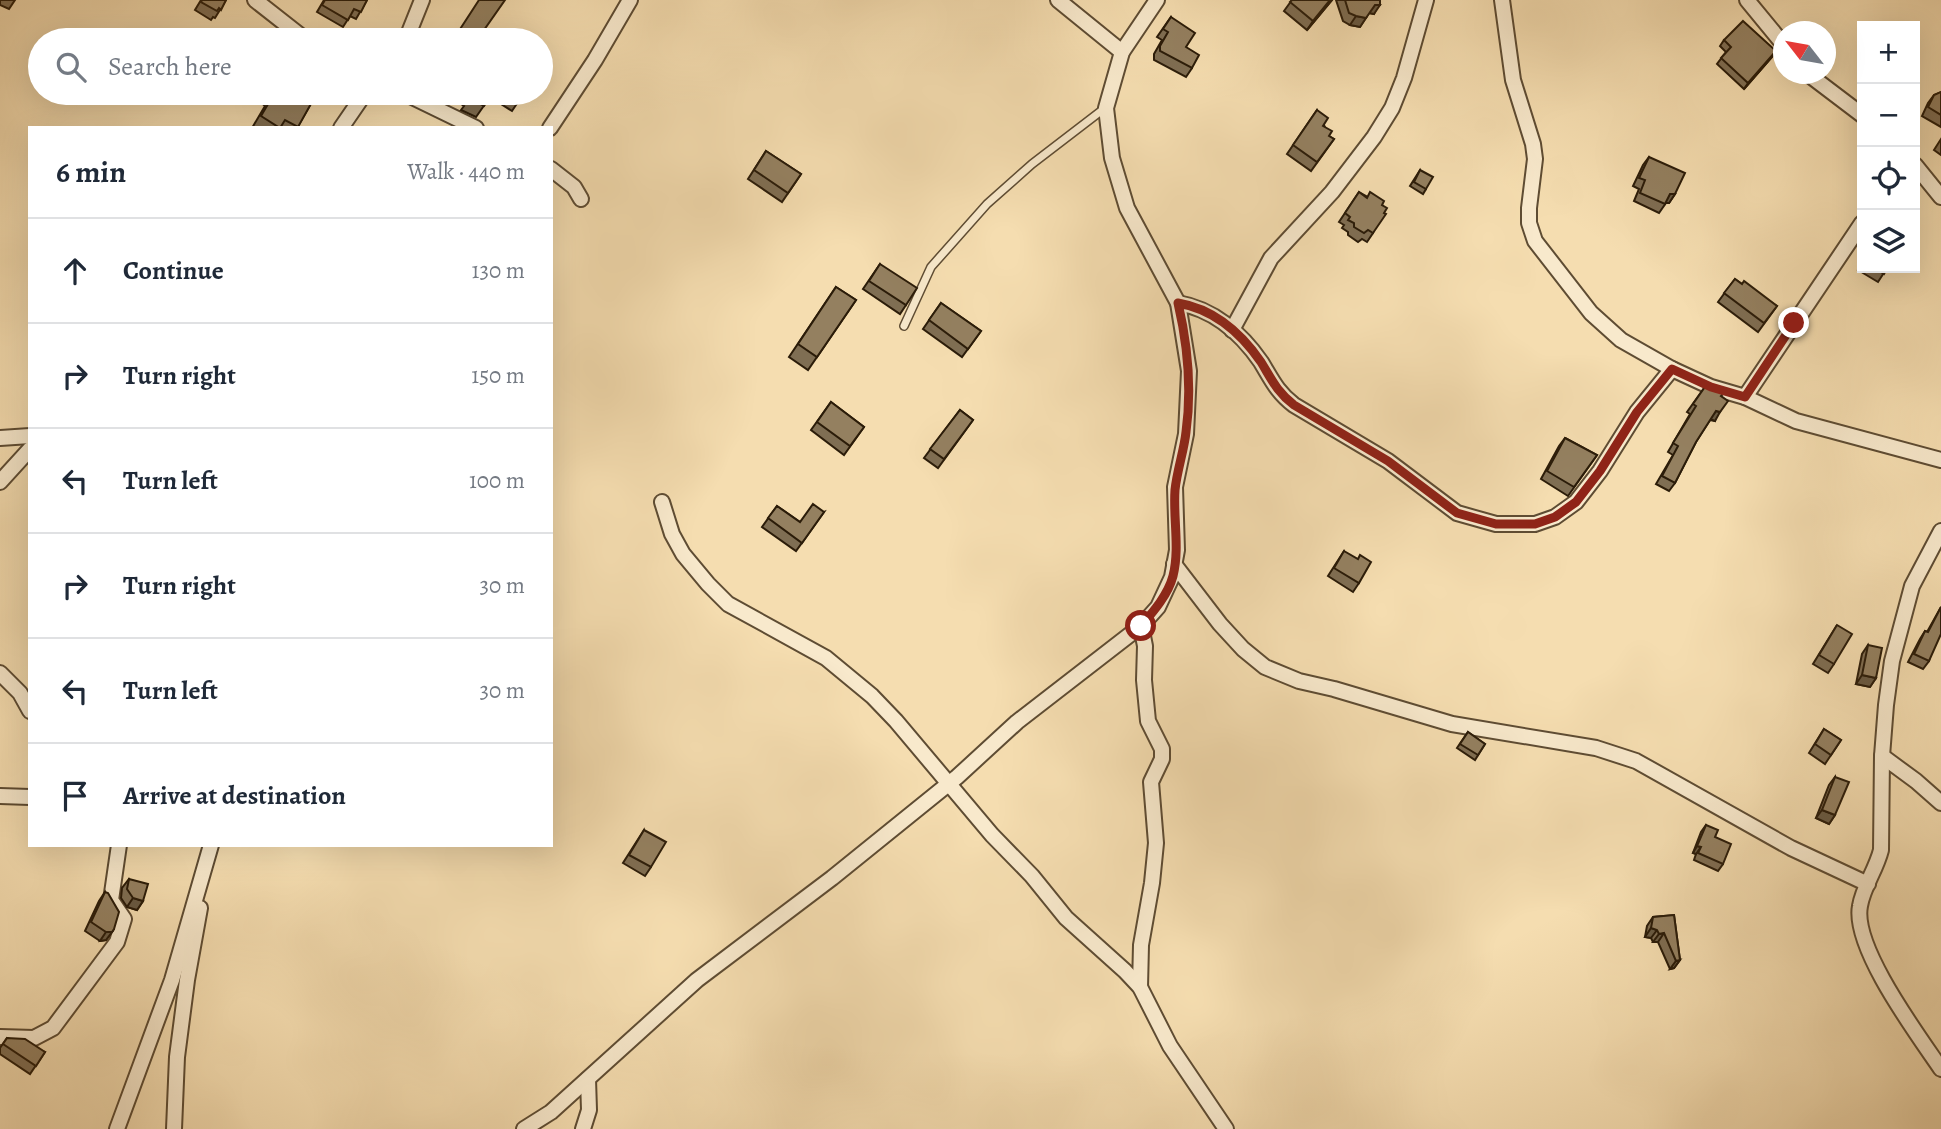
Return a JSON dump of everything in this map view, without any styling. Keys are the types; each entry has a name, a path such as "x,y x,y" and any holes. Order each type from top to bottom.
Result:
{"street":[{"path":"255,0 291,28"},
{"path":"411,28 422,0"},
{"path":"551,126 602,49 630,0"},
{"path":"1058,0 1122,52"},
{"path":"524,1129 551,1112 697,980 950,783 1017,722 1141,626 1158,607 1172,578 1177,550 1175,487 1186,434 1190,389 1185,340 1178,303 1127,208 1112,158 1106,108 1122,52 1157,0"},
{"path":"1233,330 1271,258 1332,192 1374,137 1392,108 1404,78 1426,0"},
{"path":"1502,0 1513,80 1533,144 1535,159 1529,208 1535,241 1591,313 1621,340 1711,387 1745,397 1796,421 1941,460"},
{"path":"1747,0 1773,32"},
{"path":"1821,84 1857,111"},
{"path":"342,126 357,105"},
{"path":"429,105 472,126"},
{"path":"553,171 574,187 581,199"},
{"path":"1920,171 1941,197"},
{"path":"1745,397 1857,230"},
{"path":"1178,303 1194,306 1233,330 1245,341 1280,395 1287,400 1388,461 1457,513 1496,524 1535,524 1555,517 1576,502 1600,471 1637,412 1672,369"},
{"path":"0,438 28,436"},
{"path":"0,482 28,451"},
{"path":"662,502 672,534 683,554 708,584 728,604 817,653 851,678 896,721 1066,918 1140,987 1170,1046 1226,1129"},
{"path":"1941,531 1912,586 1903,613 1891,672 1882,756 1881,850 1878,864 1862,898 1859,914 1860,927 1867,946 1905,1016 1941,1069"},
{"path":"1174,564 1242,649 1265,667 1299,681 1452,724 1596,747 1636,761 1791,848 1868,884"},
{"path":"1140,987 1140,944 1152,883 1156,843 1151,782 1162,760 1162,749 1148,721 1144,680 1145,646 1141,626"},
{"path":"0,673 20,693 28,707"},
{"path":"1882,756 1941,803"},
{"path":"0,796 28,797"},
{"path":"0,1037 34,1038 53,1028 117,943 124,919 111,900 119,847"},
{"path":"117,1129 172,980 210,847"},
{"path":"174,1129 177,1057 187,980 211,847"},
{"path":"583,1129 589,1110 588,1079"}],"lane":[{"path":"904,326 931,267 987,204 1032,164 1106,108"}],"building":[{"path":"226,0 221,10 219,8 217,11 201,2"},
{"path":"325,0 367,0 361,12 354,9 348,20 322,5"},
{"path":"479,0 505,0 485,28 461,28"},
{"path":"1330,0 1313,21 1290,2"},
{"path":"1345,0 1380,0 1380,5 1375,5 1366,18 1349,13"},
{"path":"1171,17 1195,33 1186,47 1199,55 1192,68 1160,51 1168,32 1163,29"},
{"path":"1743,21 1773,48 1773,54 1748,83 1721,58 1731,47 1724,40"},
{"path":"1941,92 1941,115 1928,107 1934,95"},
{"path":"268,105 310,105 299,126 285,120 281,126 277,126 261,116"},
{"path":"1317,110 1328,118 1323,126 1332,131 1329,136 1334,139 1317,162 1293,145"},
{"path":"766,151 801,174 788,193 754,170"},
{"path":"1649,157 1685,173 1675,194 1670,194 1665,204 1640,193 1645,180 1639,178"},
{"path":"1420,170 1433,177 1426,189 1414,182"},
{"path":"1359,192 1367,198 1370,192 1384,201 1382,205 1387,208 1373,233 1368,230 1364,233 1354,227 1354,223 1348,220 1350,217 1345,213"},
{"path":"880,264 917,288 906,305 869,281"},
{"path":"1735,279 1742,284 1744,281 1777,306 1764,323 1724,293"},
{"path":"836,287 856,300 817,357 798,344"},
{"path":"941,303 981,331 968,349 929,320"},
{"path":"1707,384 1724,393 1721,396 1728,401 1720,412 1716,411 1675,483 1662,476 1678,446 1673,443 1696,406 1693,404"},
{"path":"831,402 864,427 850,446 817,422"},
{"path":"960,410 973,420 944,459 930,449"},
{"path":"1565,438 1597,455 1574,487 1547,471"},
{"path":"813,504 824,512 802,543 768,518 777,506 800,522"},
{"path":"1344,551 1358,559 1360,555 1371,562 1359,583 1334,568"},
{"path":"1941,607 1941,634 1929,661 1914,654"},
{"path":"1837,625 1852,634 1834,664 1819,655"},
{"path":"1868,645 1882,648 1876,678 1862,675"},
{"path":"1824,729 1841,740 1831,755 1815,744"},
{"path":"1468,732 1485,744 1478,755 1460,744"},
{"path":"1835,777 1849,782 1835,815 1822,810"},
{"path":"1706,825 1718,830 1715,837 1731,844 1723,864 1698,853 1701,847 1697,846"},
{"path":"644,830 666,842 651,867 629,855"},
{"path":"129,879 148,884 143,901 133,898 127,889"},
{"path":"105,892 119,912 112,932 106,932 91,922"},
{"path":"1674,915 1680,960 1676,961 1664,933 1659,934 1651,928 1653,917"},
{"path":"7,1038 25,1039 45,1052 36,1066 3,1044"}],"route":[{"path":"1141,626 1158,607 1172,578 1177,550 1175,487 1186,434 1190,389 1178,303 1194,306 1224,322 1245,341 1280,395 1294,405 1388,461 1457,513 1496,524 1535,524 1555,517 1576,502 1600,471 1637,412 1672,369 1711,387 1745,397 1794,323"}]}
